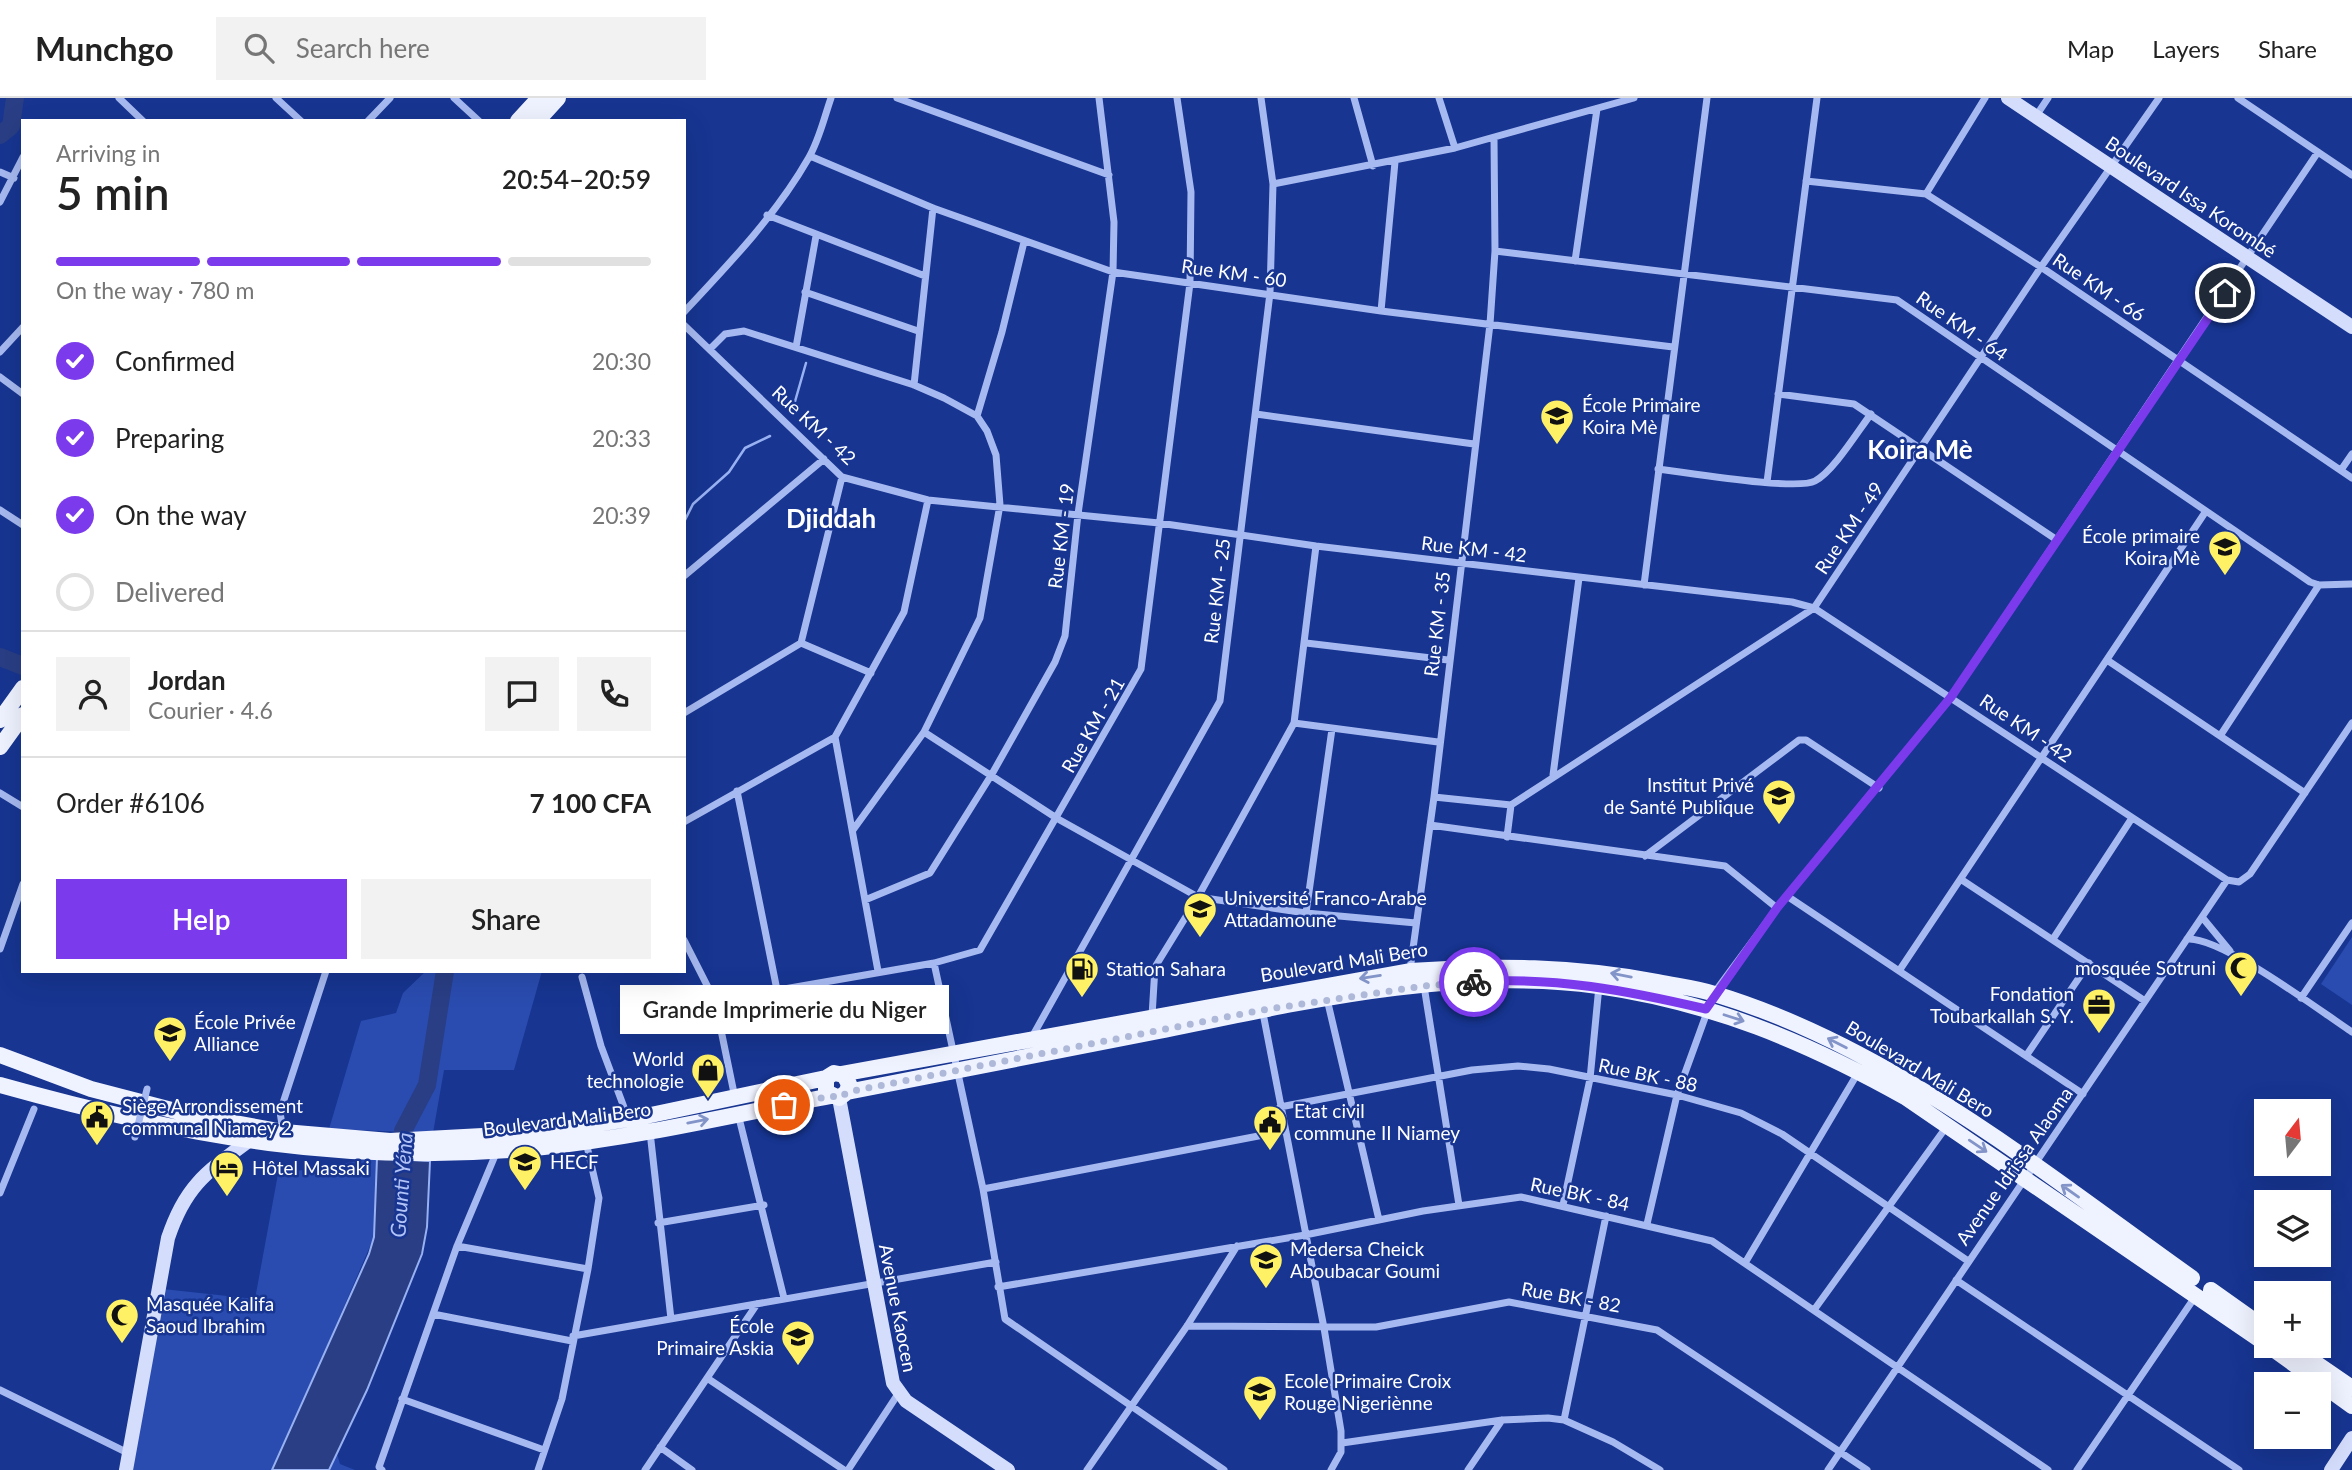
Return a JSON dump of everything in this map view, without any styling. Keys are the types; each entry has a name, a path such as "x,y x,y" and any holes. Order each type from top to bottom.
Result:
{"main road":[{"path":"520,119 539,98"},
{"path":"539,119 558,98"},
{"path":"0,720 21,691"},
{"path":"0,747 21,718"},
{"name":"Boulevard Mali Bero","path":"736,1106 834,1076 956,1063 1410,971 1483,966 1547,966 1610,973 1714,993 1823,1036 1863,1056 2030,1172 2254,1321"},
{"name":"Boulevard Mali Bero","path":"1108,1034 1152,1016 1261,1003 1327,999 1416,987 1521,980 1599,986 1706,1009 1796,1040 1859,1071 2030,1172 2254,1335"},
{"name":"Boulevard Mali Bero","path":"0,1085 174,1129 247,1142 497,1150 586,1142 648,1123 736,1106 839,1095 1030,1041 1082,1039"},
{"name":"Boulevard Mali Bero","path":"0,1055 90,1089 191,1115 390,1147"},
{"path":"0,1061 84,1107"},
{"path":"0,1076 90,1089"},
{"path":"834,1076 848,1081 839,1095"},
{"name":"Boulevard Mali Bero","path":"412,1147 540,1133 628,1119 648,1123"},
{"name":"Boulevard Mali Bero","path":"2286,1358 2352,1406"},
{"path":"2308,1358 2352,1388"}],"street":[{"path":"119,98 141,119"},
{"path":"276,98 299,119"},
{"path":"370,119 390,98"},
{"path":"454,98 476,119"},
{"path":"686,310 767,215 810,156 831,98"},
{"path":"897,98 1109,176"},
{"name":"Rue KM - 19","path":"865,900 930,873 992,774 1062,649 1078,514 1113,272 1114,222 1099,98"},
{"name":"Rue KM - 21","path":"715,1001 934,963 980,950 1140,674 1190,283 1191,192 1177,98"},
{"name":"Rue KM - 25","path":"1030,1041 1218,707 1270,293 1273,184 1261,98"},
{"path":"1354,98 1373,166"},
{"path":"1439,98 1455,148"},
{"path":"1273,184 1455,148 1634,98"},
{"path":"1644,586 1707,98"},
{"path":"1767,482 1817,98"},
{"path":"1926,194 1985,98"},
{"name":"Boulevard Issa Korombé","path":"2008,98 2352,327"},
{"path":"2036,117 2048,98"},
{"name":"Rue KM - 49","path":"1511,805 1553,775 1814,608 1979,358 2159,98"},
{"path":"2238,98 2249,101 2352,175"},
{"path":"1575,261 1597,108"},
{"name":"Rue KM - 35","path":"1459,1205 1439,1076 1410,971 1434,797 1438,742 1490,324 1495,251 1494,138"},
{"path":"1647,1224 1677,1095 1714,993 1777,908 1879,788 1951,697 2318,152"},
{"name":"Rue KM - 60","path":"810,156 933,208 1113,272 1381,311 1673,346"},
{"path":"0,202 21,162"},
{"path":"1381,311 1395,162"},
{"path":"0,172 14,178"},
{"name":"Rue KM - 66","path":"1806,181 1926,194 2041,267 2352,478"},
{"path":"914,385 933,208"},
{"path":"767,215 925,276"},
{"path":"796,347 816,236"},
{"path":"977,416 1002,332 1024,242"},
{"name":"Rue KM - 64","path":"1495,251 1897,300 2117,453 2319,585"},
{"path":"805,292 918,331"},
{"name":"Rue KM - 42","path":"686,327 842,477 928,500 1000,505 1159,523 1316,546 1792,602 1814,608 2227,880"},
{"path":"0,352 21,329"},
{"path":"710,349 725,334 744,331 914,385 977,416 987,431 996,455 1000,505 984,608 924,733 853,830"},
{"path":"0,377 21,393"},
{"path":"1778,394 1843,401 1871,414 1920,450 2057,540"},
{"path":"1256,414 1474,444"},
{"path":"1658,469 1767,482 1812,483 1824,474 1871,414"},
{"path":"2341,470 2352,454"},
{"path":"686,574 824,459"},
{"path":"686,712 801,643 842,477"},
{"path":"686,821 835,737 904,612 928,500"},
{"path":"0,510 21,524"},
{"path":"1899,971 2206,511"},
{"path":"1152,1016 1154,971 1294,723 1316,546"},
{"path":"1553,775 1579,578"},
{"path":"2220,736 2319,585 2352,584"},
{"path":"801,643 871,673"},
{"path":"1306,643 1448,660"},
{"path":"2107,660 2305,793"},
{"path":"1294,723 1438,742"},
{"path":"2227,880 2244,880 2352,723"},
{"path":"1306,913 1332,729"},
{"path":"924,733 1058,818 1198,897 1306,913 1416,923"},
{"path":"835,737 878,971"},
{"path":"1645,857 1800,740 1806,740 1879,788"},
{"path":"737,791 777,990"},
{"path":"0,793 21,806"},
{"path":"1434,797 1511,805 1507,836"},
{"path":"2053,939 2132,818"},
{"path":"1430,825 1725,866 1777,908"},
{"path":"1962,880 2145,1002"},
{"name":"Avenue Idrissa Alaoma","path":"1828,1470 2227,880"},
{"path":"0,949 21,890"},
{"path":"1787,896 2083,1094"},
{"path":"2202,917 2235,956"},
{"path":"2301,998 2352,923"},
{"path":"2187,939 2213,945 2235,956 2352,1032"},
{"path":"686,944 715,1001 736,1106 784,1298"},
{"path":"934,963 983,1189 1002,1313 1010,1324 1224,1470"},
{"path":"2026,1056 2089,964"},
{"path":"265,1129 279,1112 325,973"},
{"path":"582,977 601,1046 628,1119"},
{"path":"1563,1205 1590,1079 1599,986"},
{"path":"1327,999 1347,1095 1379,1220"},
{"path":"1261,1003 1324,1328 1342,1443 1331,1470"},
{"name":"Rue BK - 88","path":"1280,1107 1439,1076 1518,1066 1549,1069 1677,1095 1748,1116 1782,1134 1968,1261"},
{"path":"1745,1263 1859,1071"},
{"path":"135,1137 147,1089"},
{"name":"Avenue Kaocen","path":"839,1095 887,1365 898,1394 1008,1470"},
{"path":"0,1193 34,1109"},
{"path":"279,1112 284,1132"},
{"path":"648,1123 671,1319"},
{"path":"1814,1310 1948,1126"},
{"path":"983,1189 1284,1131"},
{"path":"126,1470 164,1258 176,1214 190,1189 205,1172 247,1142"},
{"path":"538,1470 562,1399 588,1269 599,1191 586,1142"},
{"path":"380,1468 457,1246 497,1150"},
{"name":"Rue BK - 84","path":"998,1287 1512,1197 1563,1205 1701,1236 1745,1263 2048,1470"},
{"path":"658,1223 762,1205"},
{"path":"1564,1420 1605,1216"},
{"path":"457,1246 588,1269"},
{"path":"1087,1470 1187,1326 1237,1246"},
{"path":"433,1314 573,1338 996,1262"},
{"path":"1956,1280 2239,1470"},
{"path":"2077,1470 2197,1294"},
{"name":"Rue BK - 82","path":"1187,1326 1324,1328 1406,1323 1508,1302 1586,1315 1665,1333 1717,1373 1867,1470"},
{"path":"645,1470 757,1304"},
{"path":"707,1378 846,1470 898,1394"},
{"path":"0,1390 129,1453"},
{"path":"402,1399 544,1450"},
{"path":"1342,1443 1531,1416 1564,1420 1613,1442 1660,1470"},
{"path":"1468,1470 1502,1420"},
{"path":"2331,1470 2352,1438"},
{"path":"660,1447 692,1470"}],"shaded area":[{"path":"2352,937 2352,1005 2321,984"},
{"path":"424,973 541,973 514,1070 444,1070 433,1133 329,1129 361,1021 396,1013 403,993"},
{"path":"377,1158 374,1237 314,1376 340,1464 355,1470 132,1470 163,1289 255,1299 278,1174"}],"water":[{"path":"377,1158 430,1161 427,1227 422,1254 367,1390 329,1470 272,1470 369,1254 374,1237"}],"waterway":[{"name":"Gounti Yéna","path":"0,135 11,126 15,98"},
{"path":"794,405 806,363"},
{"path":"686,518 693,504 729,472 745,448 770,436"},
{"name":"Gounti Yéna","path":"0,657 21,665"},
{"name":"Gounti Yéna","path":"403,1156 403,1131 427,1085 445,973"}],"way so far":[{"path":"784,1105 831,1096 839,1098 848,1092 1262,1010 1424,986 1474,982"}],"place":[{"name":"École Primaire Koira Mè","path":"1557,446"},
{"name":"École primaire Koira Mè","path":"2225,577"},
{"name":"Institut Privé de Santé Publique","path":"1779,826"},
{"name":"Université Franco-Arabe Attadamoune","path":"1200,939"},
{"name":"mosquée Sotruni","path":"2241,998"},
{"name":"Station Sahara","path":"1082,999"},
{"name":"Fondation Toubarkallah S. Y.","path":"2099,1035"},
{"name":"École Privée Alliance","path":"170,1063"},
{"name":"World technologie","path":"708,1100"},
{"name":"Grande Imprimerie du Niger","path":"784,1105"},
{"name":"Siège Arrondissement communal Niamey 2","path":"97,1147"},
{"name":"Etat civil commune II Niamey","path":"1270,1152"},
{"name":"HECF","path":"525,1192"},
{"name":"Hôtel Massaki","path":"227,1198"},
{"name":"Medersa Cheick Aboubacar Goumi","path":"1266,1290"},
{"name":"Masquée Kalifa Saoud Ibrahim","path":"122,1345"},
{"name":"École Primaire Askia","path":"798,1367"},
{"name":"Ecole Primaire Croix Rouge Nigeriènne","path":"1260,1422"}],"district":[{"name":"Koira Mè","path":"1920,450"},
{"name":"Djiddah","path":"831,519"}],"route":[{"path":"1474,982 1521,980 1599,986 1706,1009 1714,993 1777,908 1879,788 1951,697 2225,293"}]}
